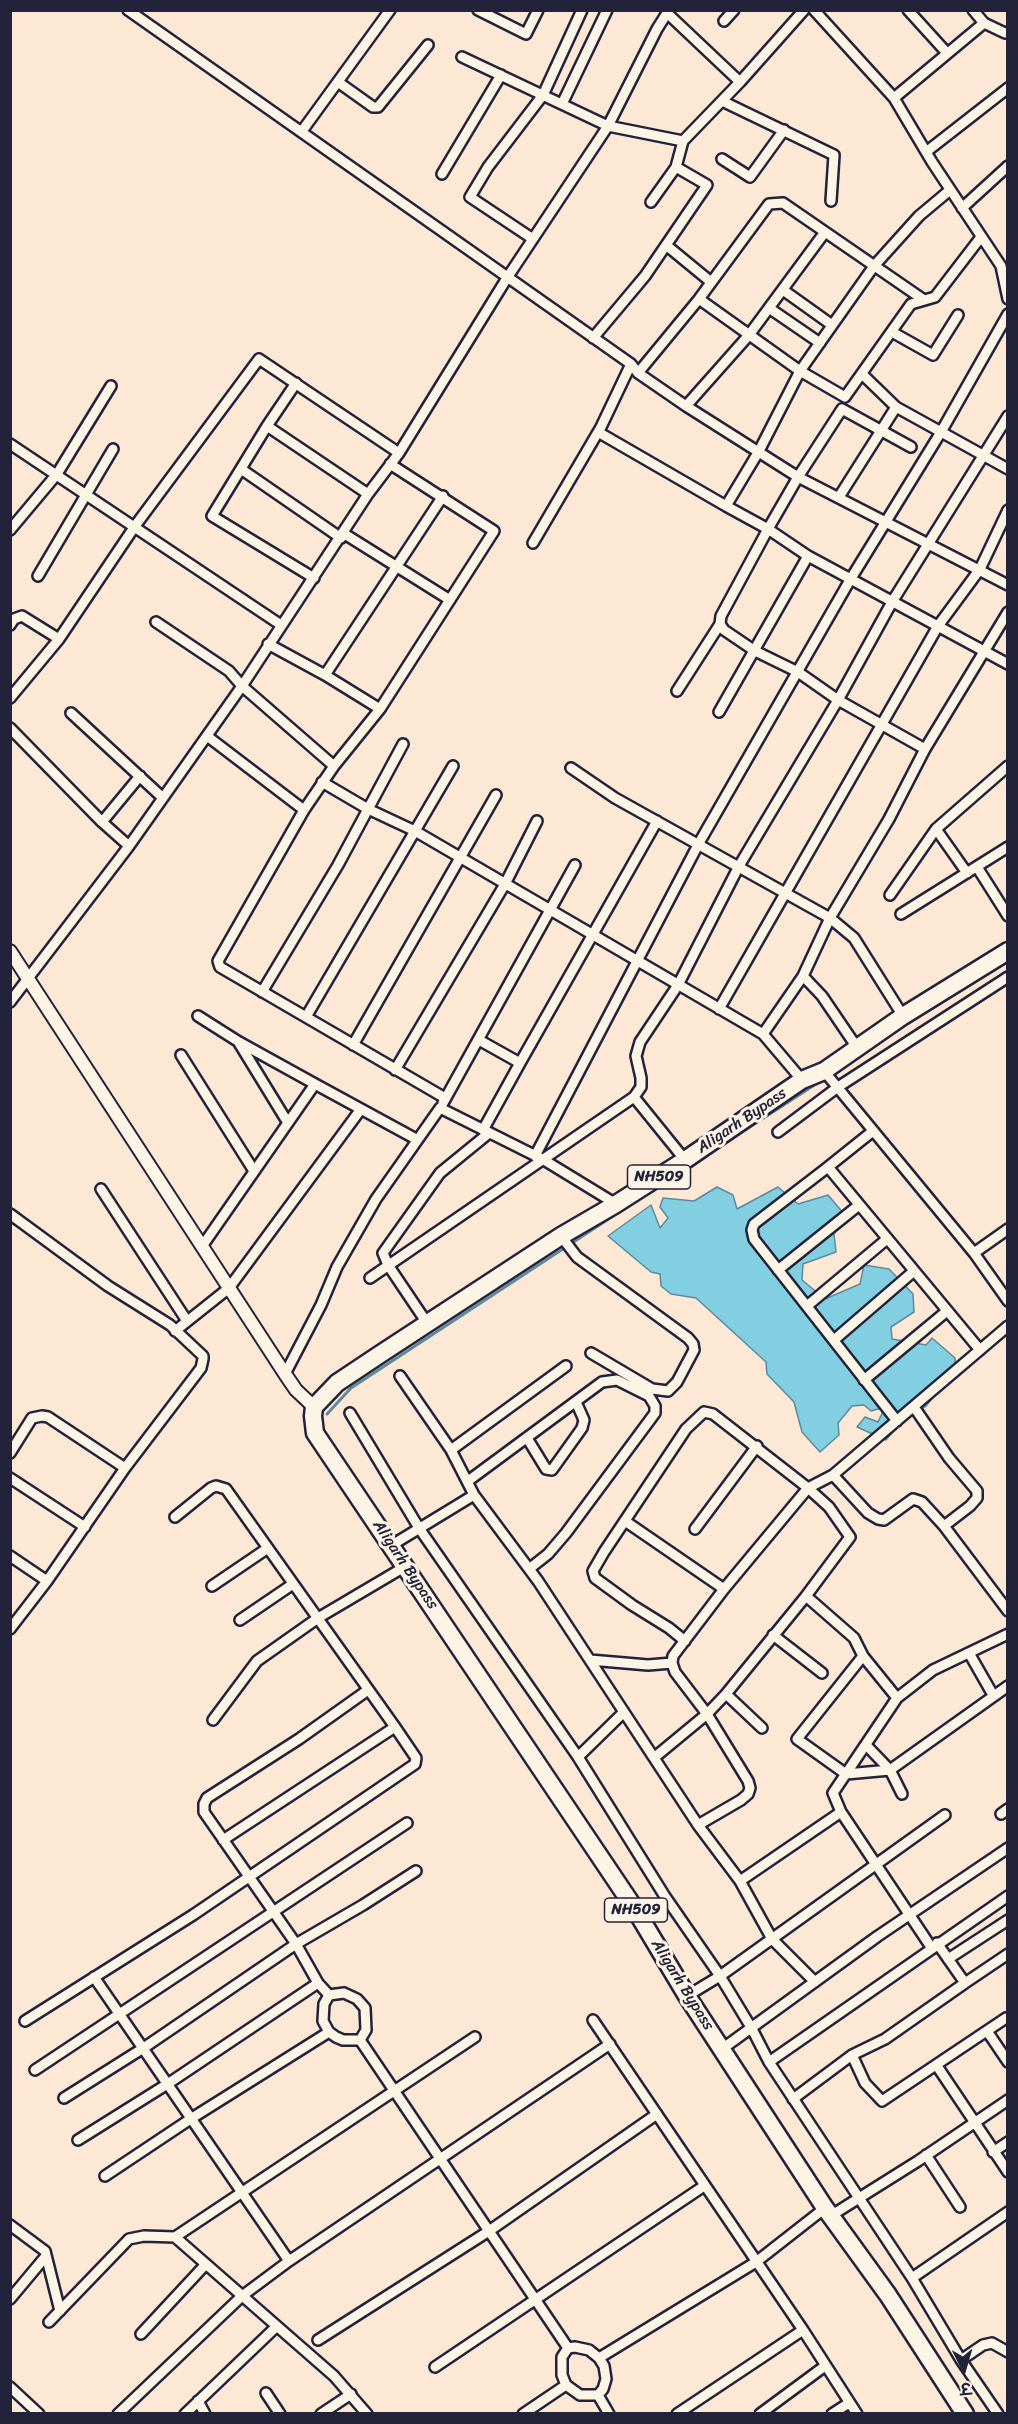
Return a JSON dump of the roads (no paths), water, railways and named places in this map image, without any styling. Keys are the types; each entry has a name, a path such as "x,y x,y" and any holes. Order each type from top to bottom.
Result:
{"highway":[{"name":"Aligarh Bypass","path":"965,2414 727,2045 406,1566 396,1543 315,1432 314,1407 337,1383 427,1323 685,1160 802,1080 831,1079 858,1049 903,1016 1008,951"}],"street":[{"path":"128,10 631,364 638,373 686,406 798,477 1008,585"},
{"path":"302,131 390,10"},
{"path":"478,10 497,14 526,34 538,10"},
{"path":"533,239 470,197 488,167 543,95 582,10"},
{"path":"562,104 607,10"},
{"path":"724,21 734,10"},
{"path":"651,202 676,166 683,141 740,82 804,10"},
{"path":"814,10 894,98 981,237 1004,263 1008,299"},
{"path":"908,10 947,53"},
{"path":"973,10 984,22 1005,33 1008,32"},
{"path":"10,1002 129,846 207,736 369,494 399,453 507,278 608,126 657,29 668,12 740,82"},
{"path":"894,98 984,22"},
{"path":"338,82 373,107 378,107 428,45"},
{"path":"462,57 608,126 683,141"},
{"path":"442,174 501,75"},
{"path":"926,152 1008,88"},
{"path":"722,101 834,155 831,201"},
{"path":"723,159 750,177 784,130"},
{"path":"593,338 645,276 707,185 676,166"},
{"path":"962,208 1008,166"},
{"path":"726,506 759,451 800,371 832,325 874,266 919,216 950,190"},
{"path":"638,373 699,299 769,204 783,202 924,300"},
{"path":"686,406 749,335 825,232"},
{"path":"911,304 935,297 981,237"},
{"path":"666,245 711,282"},
{"path":"783,290 832,325"},
{"path":"676,691 720,624 721,616 768,529 842,409 844,397 911,304 913,293"},
{"path":"699,299 800,371 844,397"},
{"path":"769,308 820,343"},
{"path":"540,1158 636,960 699,843 884,521 941,432 1008,314"},
{"path":"891,332 933,355 958,315"},
{"path":"10,698 59,639 135,526 259,358 399,453"},
{"path":"533,543 598,432 631,364"},
{"path":"862,374 896,407 1008,469"},
{"path":"296,383 213,512 213,518 314,578"},
{"path":"10,530 57,474 111,386"},
{"path":"839,497 896,407"},
{"path":"842,409 911,447"},
{"path":"370,1278 540,1158 634,1097 641,1087 636,1056 640,1042 678,985 739,866 838,700 892,602 1008,416"},
{"path":"267,426 369,494"},
{"path":"598,432 768,529 808,556 850,580 1008,664"},
{"path":"10,444 86,492 281,625"},
{"path":"38,576 112,449"},
{"path":"390,464 443,496 494,531 380,709 334,766 304,810 218,961 220,967 445,1098"},
{"path":"241,469 342,535 398,566 450,600"},
{"path":"325,675 443,496"},
{"path":"719,1009 938,626 980,569 1008,510"},
{"path":"719,712 808,556"},
{"path":"763,1034 803,976 831,918 889,819 925,749 1008,612"},
{"path":"10,625 14,619 22,616 59,639"},
{"path":"156,622 229,672 334,766"},
{"path":"720,624 724,630 755,651 798,672 838,700 925,749"},
{"path":"268,644 380,709"},
{"path":"71,713 163,798"},
{"path":"10,728 102,822 129,846"},
{"path":"207,736 304,810"},
{"path":"262,992 338,865 404,744"},
{"path":"306,1017 453,766"},
{"path":"890,895 936,829 1008,766"},
{"path":"571,768 615,798 831,918 854,938 903,1016"},
{"path":"102,822 140,776"},
{"path":"322,782 368,809 415,831 550,912 763,1034 802,1080"},
{"path":"353,1045 496,795"},
{"path":"427,1323 388,1265 383,1253 440,1173 486,1131 520,1063 657,821"},
{"path":"396,1070 505,884 537,822"},
{"path":"936,829 967,873"},
{"path":"901,914 1008,847"},
{"path":"285,1374 321,1305 337,1268 376,1199 440,1108 574,865"},
{"path":"977,867 1008,916"},
{"path":"10,951 285,1374 296,1390 314,1407"},
{"path":"803,976 822,996 858,1049"},
{"path":"778,1132 831,1079 1008,977"},
{"path":"198,1016 238,1042 416,1139"},
{"path":"478,1040 520,1063"},
{"path":"238,1042 288,1123"},
{"path":"181,1055 254,1171"},
{"path":"831,1079 974,1253 1008,1301"},
{"path":"203,1245 315,1084"},
{"path":"634,1097 685,1160"},
{"path":"175,1331 229,1288 361,1108"},
{"path":"440,1108 540,1158 616,1204"},
{"path":"873,1131 754,1224 752,1230 754,1239 897,1421"},
{"path":"828,1167 980,1350"},
{"path":"101,1190 188,1321"},
{"path":"778,1270 859,1205"},
{"path":"10,1214 108,1286 175,1331 202,1356 203,1363 10,1629"},
{"path":"974,1253 1008,1229"},
{"path":"562,1238 571,1251 609,1282 688,1338 694,1350 677,1382 668,1391 652,1389 591,1353"},
{"path":"807,1306 887,1239"},
{"path":"834,1341 914,1271"},
{"path":"864,1380 947,1311"},
{"path":"698,1825 741,1800 748,1794 750,1788 707,1714 675,1671 672,1663 673,1656 724,1589 808,1488 833,1474 1008,1326"},
{"path":"451,1450 566,1366"},
{"path":"399,1376 451,1450 474,1495 529,1569 698,1825 740,1881 772,1939 815,1982"},
{"path":"468,1481 602,1382 617,1380 649,1396 655,1406 655,1413 566,1533 548,1554 529,1569"},
{"path":"527,1438 546,1469 552,1470 582,1428 584,1420 576,1402"},
{"path":"914,1407 949,1458 977,1491 977,1498 970,1506 944,1526"},
{"path":"350,1413 419,1528 578,1757 855,2198 912,2278 961,2360 998,2414"},
{"path":"655,1757 707,1714 726,1694 806,1596 850,1537 829,1507 808,1488 713,1414 704,1413 686,1429 593,1571 595,1578 685,1641"},
{"path":"10,1453 32,1418 42,1416 48,1417 125,1468"},
{"path":"695,1529 757,1446"},
{"path":"833,1474 868,1514 878,1519 884,1520 914,1499 922,1502 944,1526 1008,1611"},
{"path":"10,1478 85,1527"},
{"path":"25,2021 194,1915 414,1767 416,1758 226,1489 211,1488 175,1517"},
{"path":"396,1543 474,1495"},
{"path":"625,1521 724,1589"},
{"path":"212,1586 268,1548"},
{"path":"10,1556 47,1581"},
{"path":"213,1720 258,1661 318,1618 406,1566"},
{"path":"240,1620 293,1584"},
{"path":"806,1596 854,1638 863,1656 897,1698"},
{"path":"965,1983 948,1959 910,1915 841,1812 833,1793 897,1698 933,1670 1008,1634"},
{"path":"773,1635 822,1673"},
{"path":"969,1653 993,1695"},
{"path":"863,1656 797,1739 846,1774 890,1770 1008,1686"},
{"path":"590,1660 648,1665 672,1663"},
{"path":"329,1995 318,1983 297,1944 204,1812 204,1804 207,1798 299,1739 368,1690"},
{"path":"726,1694 762,1728"},
{"path":"578,1757 624,1712"},
{"path":"223,1840 395,1727"},
{"path":"866,1745 890,1770 902,1794"},
{"path":"740,1881 841,1812"},
{"path":"692,1993 772,1939 945,1815"},
{"path":"35,2070 406,1823"},
{"path":"727,2045 1008,1848"},
{"path":"64,2098 145,2047 297,1944 416,1871"},
{"path":"769,2062 934,1945 1008,1896"},
{"path":"948,1959 1008,1920"},
{"path":"793,2099 852,2055 885,2039 1008,1953"},
{"path":"94,1977 145,2047 289,2261"},
{"path":"78,2140 169,2083 318,1983"},
{"path":"329,1995 344,1994 357,1999 365,2008 366,2030 360,2040"},
{"path":"329,1995 324,2004 323,2021 329,2032 343,2040 360,2040"},
{"path":"852,2055 865,2083 882,2101 1006,2018"},
{"path":"593,2020 803,2330 857,2414"},
{"path":"987,2031 1008,2062"},
{"path":"105,2176 329,2032"},
{"path":"49,2322 129,2239 144,2236 175,2237 475,2037"},
{"path":"360,2040 568,2348"},
{"path":"118,2414 242,2296 289,2261 442,2160 610,2044"},
{"path":"937,2066 1008,2172"},
{"path":"599,2358 756,2262 832,2211 926,2155 1008,2100"},
{"path":"318,2340 489,2231 657,2114"},
{"path":"993,2152 1008,2142"},
{"path":"926,2155 960,2206"},
{"path":"435,2367 704,2186"},
{"path":"912,2278 1008,2212"},
{"path":"10,2225 45,2251 60,2311"},
{"path":"175,2237 334,2376 367,2414"},
{"path":"10,2299 46,2256"},
{"path":"141,2334 206,2264"},
{"path":"185,2414 277,2326"},
{"path":"677,2414 803,2330"},
{"path":"961,2360 983,2345 992,2343 1008,2352"},
{"path":"568,2348 582,2348 599,2358 604,2366 606,2379 598,2395"},
{"path":"568,2348 562,2357 566,2385 580,2395 598,2395"},
{"path":"760,2414 825,2367"},
{"path":"523,2414 566,2385"},
{"path":"10,2387 39,2414"},
{"path":"266,2393 280,2414"},
{"path":"321,2414 351,2394"},
{"path":"598,2395 609,2414"},
{"path":"198,2401 205,2414"},
{"path":"832,2414 849,2403"}],"water":[{"path":"717,1187 733,1195 737,1209 778,1187 798,1204 828,1195 845,1215 834,1234 836,1252 803,1264 802,1280 825,1299 860,1284 864,1265 889,1269 913,1294 914,1312 891,1327 892,1339 926,1345 932,1338 955,1358 956,1370 926,1406 903,1420 886,1440 857,1427 865,1417 878,1422 885,1407 871,1411 864,1405 852,1406 838,1423 839,1435 820,1452 802,1432 794,1402 767,1374 766,1362 696,1298 671,1294 661,1286 660,1274 651,1272 608,1236 651,1205 660,1228 668,1218 660,1207 663,1198 694,1201"}],"waterway":[{"path":"885,1038 935,1006"},
{"path":"699,1160 819,1082"},
{"path":"327,1414 351,1388 671,1178"}]}
